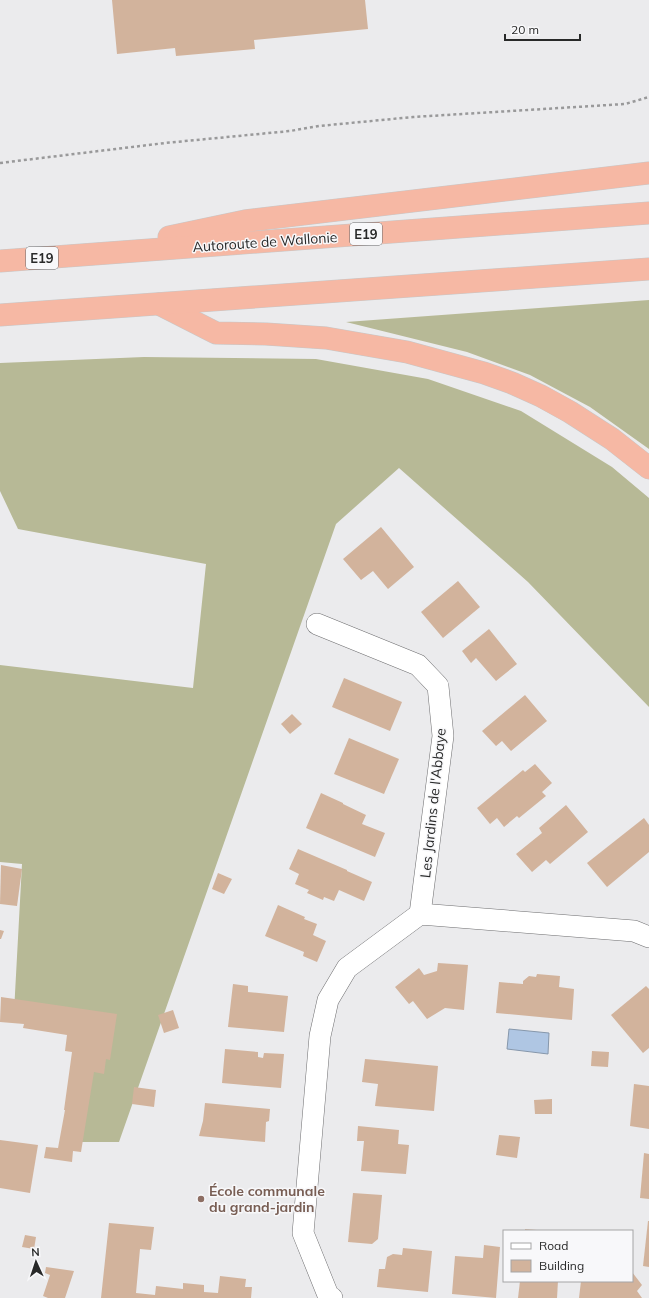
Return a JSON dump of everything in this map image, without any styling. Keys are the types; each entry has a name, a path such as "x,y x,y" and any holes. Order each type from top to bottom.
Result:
{"highway":[{"path":"84,255 245,222 649,173"},
{"name":"Autoroute de Wallonie","path":"0,261 649,213"},
{"path":"0,315 649,269"},
{"path":"159,304 216,333 266,334 326,338 407,352 484,373 512,383 541,396 570,412 612,439 649,468"}],"street":[{"name":"Les Jardins de l'Abbaye","path":"317,624 418,665 438,686 443,736 420,914"},
{"path":"332,1298 328,1295 303,1233 320,1036 328,1000 347,968 420,914 634,932 649,937"}],"path":[{"path":"0,163 165,143 413,117 625,104 649,97"}],"green space":[{"path":"649,300 649,449 590,407 530,375 467,352 346,322"},
{"path":"144,357 316,359 428,379 521,411 612,467 649,498 649,707 528,582 399,468 336,524 119,1142 80,1142 92,1019 14,1012 22,864 0,862 0,665 193,688 206,564 18,529 0,491 0,363"}],"water":[{"path":"509,1029 549,1033 548,1054 507,1049"}],"building":[{"path":"112,0 365,0 368,29 254,40 255,49 176,56 175,48 117,54"},
{"path":"381,527 414,567 388,589 373,571 361,580 343,559"},
{"path":"458,581 480,607 443,638 421,612"},
{"path":"489,629 517,664 496,681 476,658 471,663 462,651"},
{"path":"344,678 402,702 390,731 332,707"},
{"path":"525,695 547,721 511,751 502,741 496,746 482,731"},
{"path":"292,714 302,724 290,734 281,724"},
{"path":"349,738 399,759 384,794 334,774"},
{"path":"535,764 552,783 542,792 546,796 519,818 517,816 504,827 497,818 490,824 477,808 523,770 525,772"},
{"path":"321,793 366,815 362,824 385,833 375,857 306,828"},
{"path":"566,805 588,832 550,864 546,860 532,872 516,854 542,833 539,828"},
{"path":"644,818 649,825 649,852 607,887 587,863"},
{"path":"298,849 372,882 364,901 339,890 334,901 324,897 323,900 307,893 309,890 295,884 299,874 289,869"},
{"path":"1,865 22,869 17,906 0,904"},
{"path":"218,873 232,879 224,894 212,889"},
{"path":"278,905 317,924 313,935 326,941 317,962 303,956 304,952 265,936"},
{"path":"0,930 4,931 1,939 0,939"},
{"path":"438,963 468,965 464,1010 445,1008 427,1019 413,1001 409,1004 395,987 419,968 424,975 437,971"},
{"path":"537,974 560,976 559,987 574,989 572,1020 496,1013 499,982 523,984 523,981 529,976 536,977"},
{"path":"233,984 248,986 248,992 288,996 284,1032 228,1027"},
{"path":"646,986 649,989 649,1048 643,1053 611,1015"},
{"path":"1,997 117,1014 110,1060 106,1059 104,1074 94,1072 81,1152 73,1151 72,1162 44,1158 46,1147 58,1148 65,1110 72,1052 65,1051 67,1035 23,1028 24,1024 0,1022"},
{"path":"173,1010 179,1028 164,1033 158,1015"},
{"path":"225,1049 258,1052 258,1057 263,1058 264,1053 284,1054 281,1088 222,1083"},
{"path":"592,1051 609,1052 608,1067 591,1066"},
{"path":"365,1059 438,1066 434,1111 375,1106 378,1084 362,1082"},
{"path":"634,1084 649,1086 649,1129 630,1126"},
{"path":"134,1087 156,1090 154,1107 132,1104"},
{"path":"552,1099 552,1114 535,1114 534,1100"},
{"path":"205,1103 270,1109 269,1121 266,1122 265,1142 199,1136 203,1121"},
{"path":"358,1126 399,1130 398,1144 409,1145 406,1174 361,1171 364,1141 357,1141"},
{"path":"499,1135 520,1137 517,1158 496,1155"},
{"path":"0,1140 38,1145 30,1193 0,1188"},
{"path":"644,1153 649,1154 649,1199 640,1198"},
{"path":"353,1193 382,1195 378,1239 372,1244 348,1242"},
{"path":"649,1221 649,1267 643,1266"},
{"path":"109,1223 154,1227 151,1250 140,1249 136,1293 155,1295 156,1286 183,1289 183,1283 204,1285 204,1292 218,1293 220,1276 246,1279 245,1287 252,1287 251,1298 101,1298"},
{"path":"25,1235 36,1237 34,1249 22,1247"},
{"path":"484,1245 500,1247 496,1298 452,1294 455,1256 483,1258"},
{"path":"403,1248 432,1251 428,1292 377,1287 379,1269 385,1269 387,1257 393,1254 402,1255"},
{"path":"46,1267 74,1271 65,1298 48,1298 43,1296 50,1275 45,1273"},
{"path":"633,1273 642,1285 637,1291 642,1298 579,1298 581,1282 633,1282"},
{"path":"520,1282 558,1282 557,1298 518,1298"}],"place":[{"name":"École communale du grand-jardin","path":"201,1199"}]}
